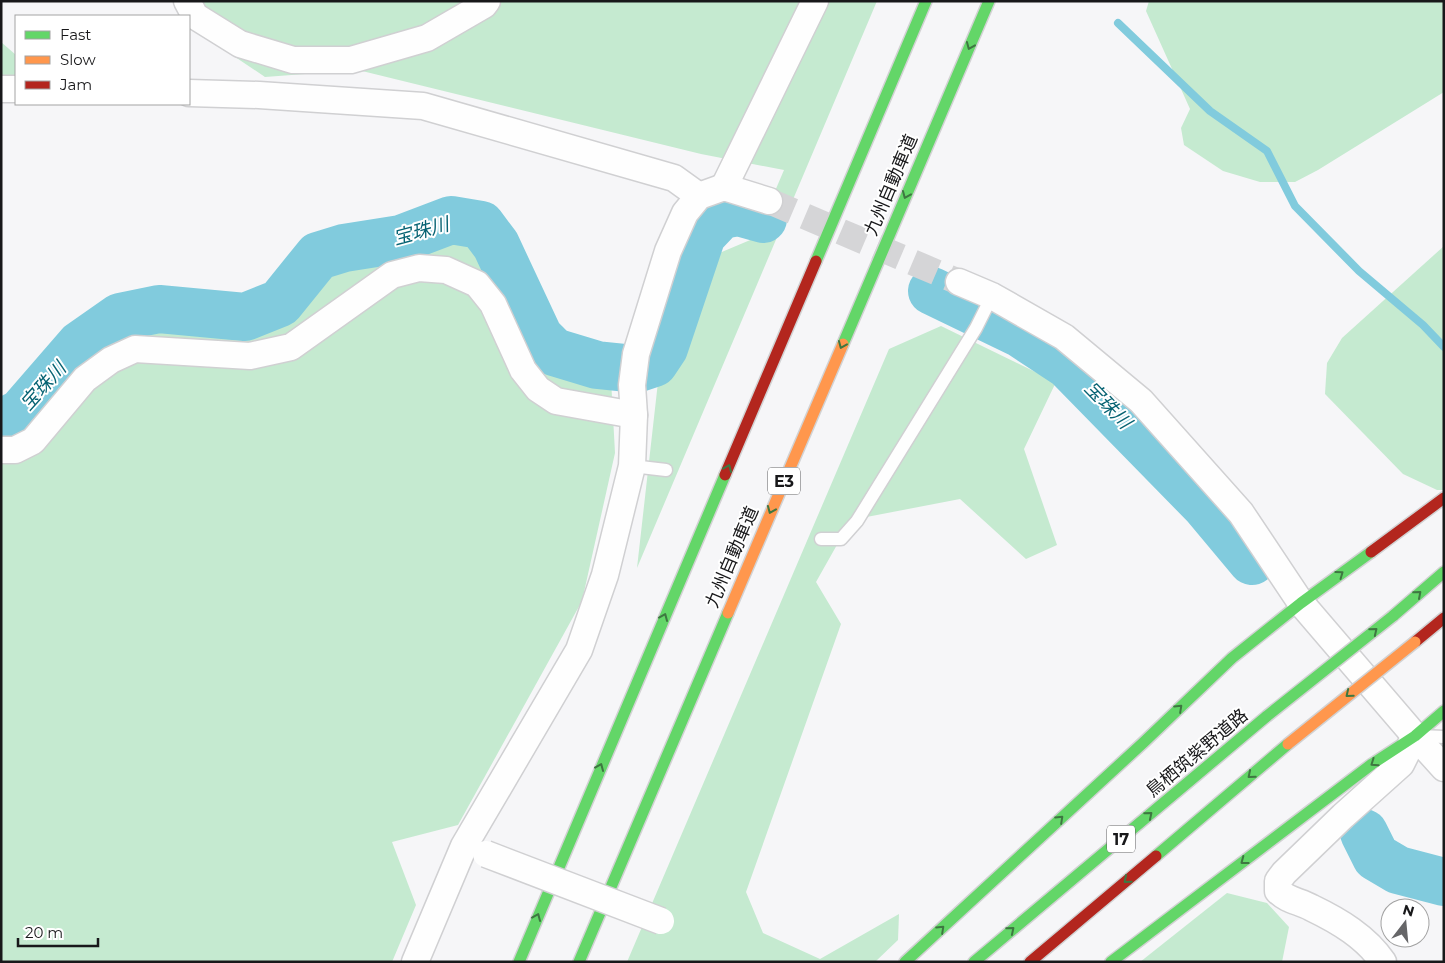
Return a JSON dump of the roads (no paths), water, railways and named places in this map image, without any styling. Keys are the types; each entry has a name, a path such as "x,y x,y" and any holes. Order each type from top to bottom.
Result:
{"main road":[{"path":"518,962 926,1"},
{"name":"九州自動車道","path":"579,962 989,1"},
{"path":"905,962 1144,742 1232,658 1301,602 1444,498"},
{"name":"鳥栖筑紫野道路","path":"974,962 1268,716 1393,616 1444,572"},
{"name":"17","path":"1030,962 1288,744 1444,618"},
{"path":"1111,962 1372,764 1415,736 1444,711"}],"street":[{"path":"187,1 195,16 240,44 293,60 352,60 427,38 484,6 488,1"},
{"path":"724,187 815,1"},
{"path":"1,89 15,89"},
{"path":"190,93 259,95 423,106 674,178 699,196"},
{"path":"415,962 579,650 605,575 632,466 634,415 632,386 636,354 668,251 685,213 699,196 724,187 769,201"},
{"path":"1,450 15,450 33,441 85,379 111,360 135,350 250,356 291,347 392,275 419,268 446,270 477,284 493,304 523,370 538,389 556,401 634,415"},
{"path":"959,282 990,300 1064,337 1141,402 1241,513 1301,602 1444,768"},
{"path":"1382,962 1367,941 1311,907 1285,898 1278,891 1278,881 1343,816 1401,764 1415,736"},
{"path":"475,850 661,921"}],"lane":[{"path":"821,539 841,539 857,521 976,328 990,300"},
{"path":"632,466 666,470"},
{"path":"1415,736 1444,737"}],"waterway":[{"path":"1118,23 1210,111 1267,151 1295,206 1359,271 1423,325 1444,347"},
{"name":"宝珠川","path":"1,423 21,413 80,345 120,317 159,309 245,317 280,303 318,256 344,248 401,239 451,220 481,225 496,245 539,337 554,352 597,365 636,369 654,363 664,348 702,235 721,215 738,212 763,219"},
{"name":"宝珠川","path":"932,291 1021,334 1068,365 1206,506 1252,561"},
{"name":"宝珠川","path":"1364,833 1376,857 1398,870 1444,882"}],"tunnel":[{"path":"769,201 959,282"}]}
